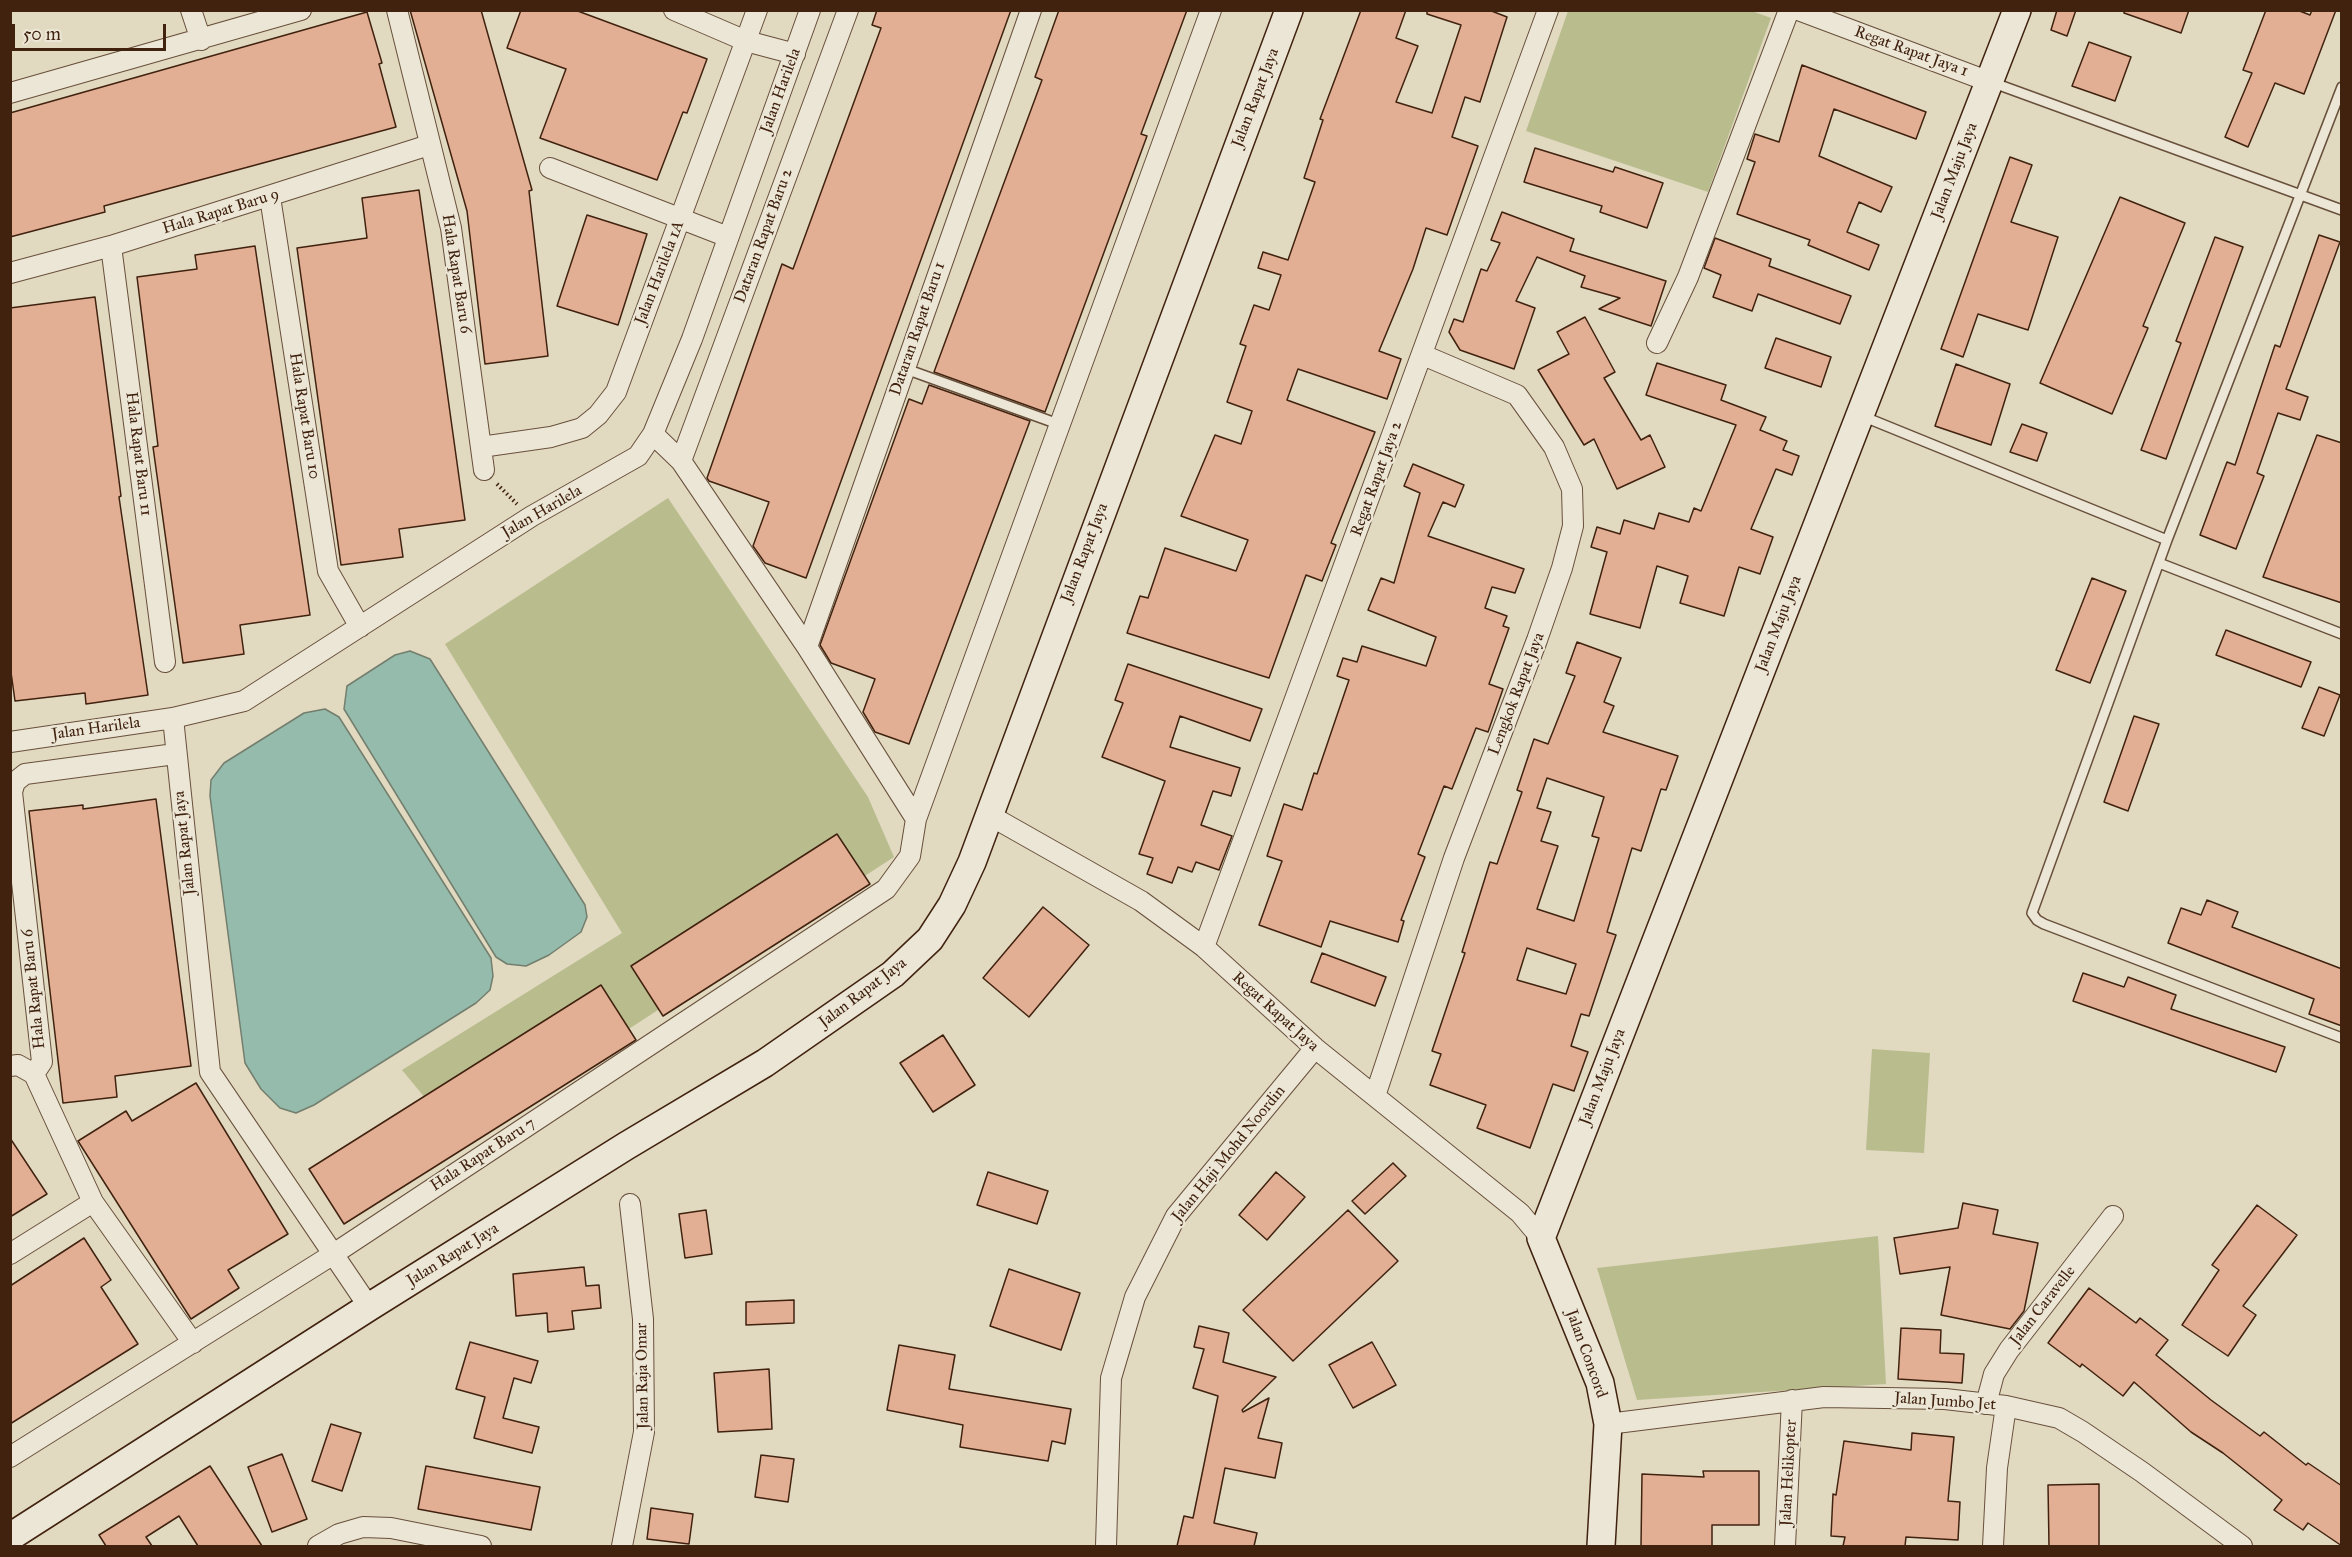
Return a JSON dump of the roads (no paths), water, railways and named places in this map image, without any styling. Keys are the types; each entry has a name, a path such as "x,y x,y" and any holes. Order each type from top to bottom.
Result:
{"street":[{"path":"191,10 201,40"},
{"path":"10,93 301,10"},
{"name":"Hala Rapat Baru 6","path":"397,10 429,145 452,228 484,470"},
{"path":"674,10 746,41 795,54"},
{"name":"Jalan Harilela 1A","path":"481,447 551,437 582,428 598,415 616,392 757,10"},
{"name":"Jalan Harilela","path":"10,742 173,718 244,701 532,516 638,456 653,434 693,339 810,10"},
{"name":"Dataran Rapat Baru 2","path":"681,461 848,10"},
{"name":"Dataran Rapat Baru 1","path":"807,647 903,368 1031,10"},
{"path":"916,819 1211,10"},
{"name":"Jalan Rapat Jaya","path":"10,1538 369,1307 626,1146 765,1063 893,974 930,939 952,905 989,815 1289,10"},
{"name":"Regat Rapat Jaya 2","path":"1204,947 1548,10"},
{"path":"1657,343 1688,277 1789,10"},
{"name":"Regat Rapat Jaya 1","path":"1798,10 1990,81"},
{"name":"Jalan Maju Jaya","path":"1541,1238 2017,10"},
{"name":"Hala Rapat Baru 9","path":"10,273 111,246 429,145"},
{"path":"550,168 728,237"},
{"name":"Hala Rapat Baru 10","path":"270,197 328,571 360,627"},
{"name":"Hala Rapat Baru 11","path":"111,246 165,662"},
{"name":"Lengkok Rapat Jaya","path":"1375,1096 1454,858 1537,640 1574,526 1572,489 1554,447 1517,395 1423,355"},
{"path":"653,434 681,461 807,647 916,819"},
{"name":"Jalan Rapat Jaya","path":"173,718 210,1072 369,1307"},
{"name":"Hala Rapat Baru 6","path":"176,754 26,774 15,782 12,792 42,1062 34,1074 93,1202 193,1343"},
{"name":"Regat Rapat Jaya","path":"989,815 1141,901 1204,947 1315,1047 1520,1213 1541,1238"},
{"name":"Hala Rapat Baru 7","path":"10,1456 332,1255 886,889 910,856 916,819"},
{"name":"Jalan Haji Mohd Noordin","path":"1106,1546 1111,1378 1135,1297 1176,1216 1315,1047"},
{"path":"10,1066 18,1065 34,1074"},
{"path":"10,1254 93,1202"},
{"name":"Jalan Raja Omar","path":"622,1546 644,1432 643,1319 630,1204"},
{"name":"Jalan Caravelle","path":"1993,1546 1997,1468 1994,1374 2009,1350 2113,1216"},
{"name":"Jalan Concord","path":"1541,1238 1600,1383 1608,1424 1601,1546"},
{"name":"Jalan Jumbo Jet","path":"1608,1424 1792,1400 1856,1397 1945,1399 1996,1405 2059,1418 2142,1472 2242,1546"},
{"name":"Jalan Helikopter","path":"1785,1546 1792,1400"},
{"path":"318,1546 339,1534 363,1527 391,1528 481,1546"}],"lane":[{"path":"1990,81 2342,210"},
{"path":"2342,87 2167,540 2032,913 2044,924 2342,1038"},
{"path":"903,368 1061,425"},
{"path":"1860,415 2167,540"},
{"path":"2159,563 2342,634"}]}
